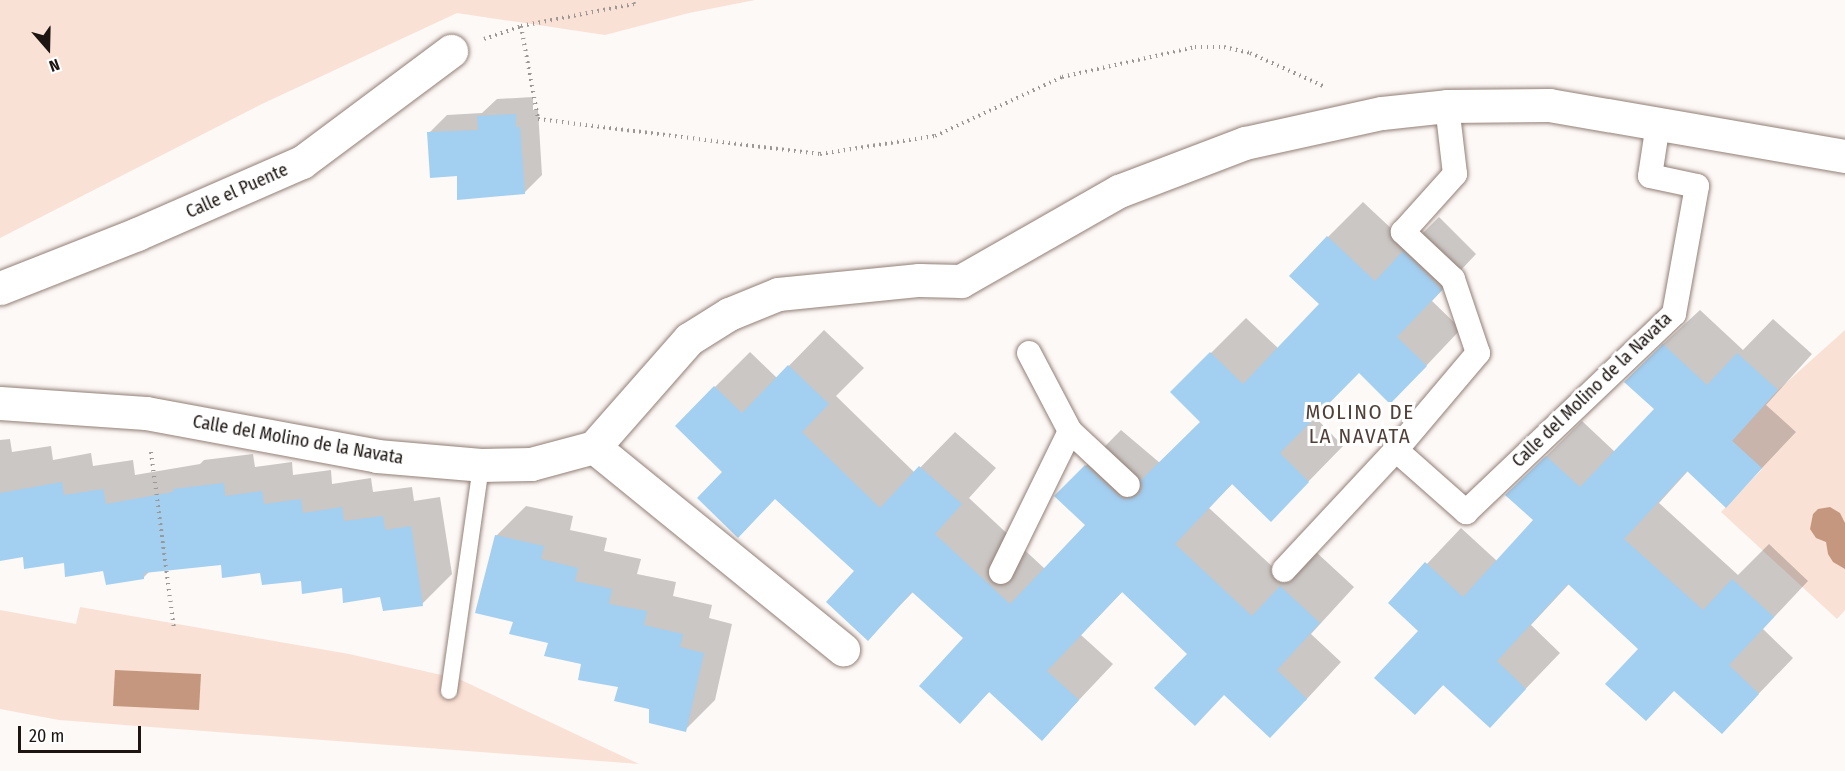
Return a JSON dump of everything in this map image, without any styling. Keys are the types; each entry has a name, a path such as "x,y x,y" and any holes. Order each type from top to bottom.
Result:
{"street":[{"name":"Calle el Puente","path":"0,288 137,234 302,162 451,51"},
{"path":"843,649 594,447 689,339 729,314 778,294 919,280 961,281 1119,191 1245,143 1383,113 1447,106 1549,105 1845,156"},
{"path":"1284,570 1396,450 1478,353 1453,279 1403,232 1455,174 1447,106"},
{"name":"Calle del Molino de la Navata","path":"1396,450 1466,512 1674,314 1697,186 1650,176 1659,124"},
{"path":"1029,352 1070,431 1128,485"},
{"name":"Calle del Molino de la Navata","path":"0,403 146,413 377,456 482,465 531,464 594,447"},
{"path":"1001,573 1070,431"}],"lane":[{"path":"449,691 482,465"}],"path":[{"path":"451,51 521,26 633,2"},
{"path":"521,26 538,120 820,154 935,136 1062,77 1195,47 1224,46 1250,53 1383,113"},
{"path":"146,413 174,630"}],"shaded area":[{"path":"0,0 755,0 689,13 605,35 457,13 262,104 0,238"},
{"path":"1845,330 1845,610 1837,619 1721,512 1762,469 1731,440 1778,390"},
{"path":"1830,507 1840,513 1845,523 1845,569 1833,562 1828,554 1826,542 1816,538 1810,529 1813,514 1818,509"},
{"path":"80,607 349,654 459,679 639,764 59,720 0,709 0,610 76,624"},
{"path":"115,670 201,674 199,710 113,706"}],"building":[{"path":"516,114 516,127 520,127 525,194 457,200 457,176 430,178 427,132 478,130 477,116"},
{"path":"1327,236 1375,281 1403,251 1442,290 1397,337 1427,366 1390,404 1359,373 1280,453 1309,482 1271,522 1232,484 1175,544 1252,616 1280,586 1320,623 1277,670 1307,699 1270,738 1224,695 1195,726 1154,688 1187,654 1122,592 1047,671 1079,700 1042,741 989,692 960,724 919,686 963,638 912,592 868,641 826,602 854,571 775,499 738,538 697,498 722,472 675,426 714,386 742,413 788,365 829,404 802,432 880,508 919,466 962,504 935,534 1010,604 1085,525 1054,496 1085,465 1119,496 1125,499 1138,495 1142,488 1141,480 1200,422 1170,392 1210,352 1243,384 1319,304 1289,276"},
{"path":"1663,344 1707,385 1737,353 1778,390 1732,441 1762,468 1726,508 1687,471 1624,539 1703,610 1732,579 1774,617 1729,665 1759,694 1722,734 1674,691 1646,721 1605,684 1638,649 1568,584 1497,661 1526,689 1490,728 1443,685 1415,715 1374,678 1418,631 1388,603 1425,562 1463,597 1533,520 1505,495 1546,456 1580,487 1654,409 1624,382"},
{"path":"62,482 64,495 103,489 106,504 173,492 173,489 224,483 225,496 262,491 264,504 301,499 303,513 342,507 344,521 383,516 385,530 411,526 423,606 383,611 380,597 343,603 342,588 302,594 301,581 262,585 260,573 222,578 221,565 144,573 144,579 106,585 103,571 65,577 64,563 24,569 23,557 0,561 0,493"},
{"path":"495,535 544,546 541,559 578,568 575,581 612,589 609,604 647,611 644,625 683,634 680,647 704,653 686,732 649,723 649,709 614,701 618,687 578,680 581,664 544,656 548,643 509,634 513,622 475,613"}],"district":[{"name":"MOLINO DE LA NAVATA","path":"1360,424"}]}
